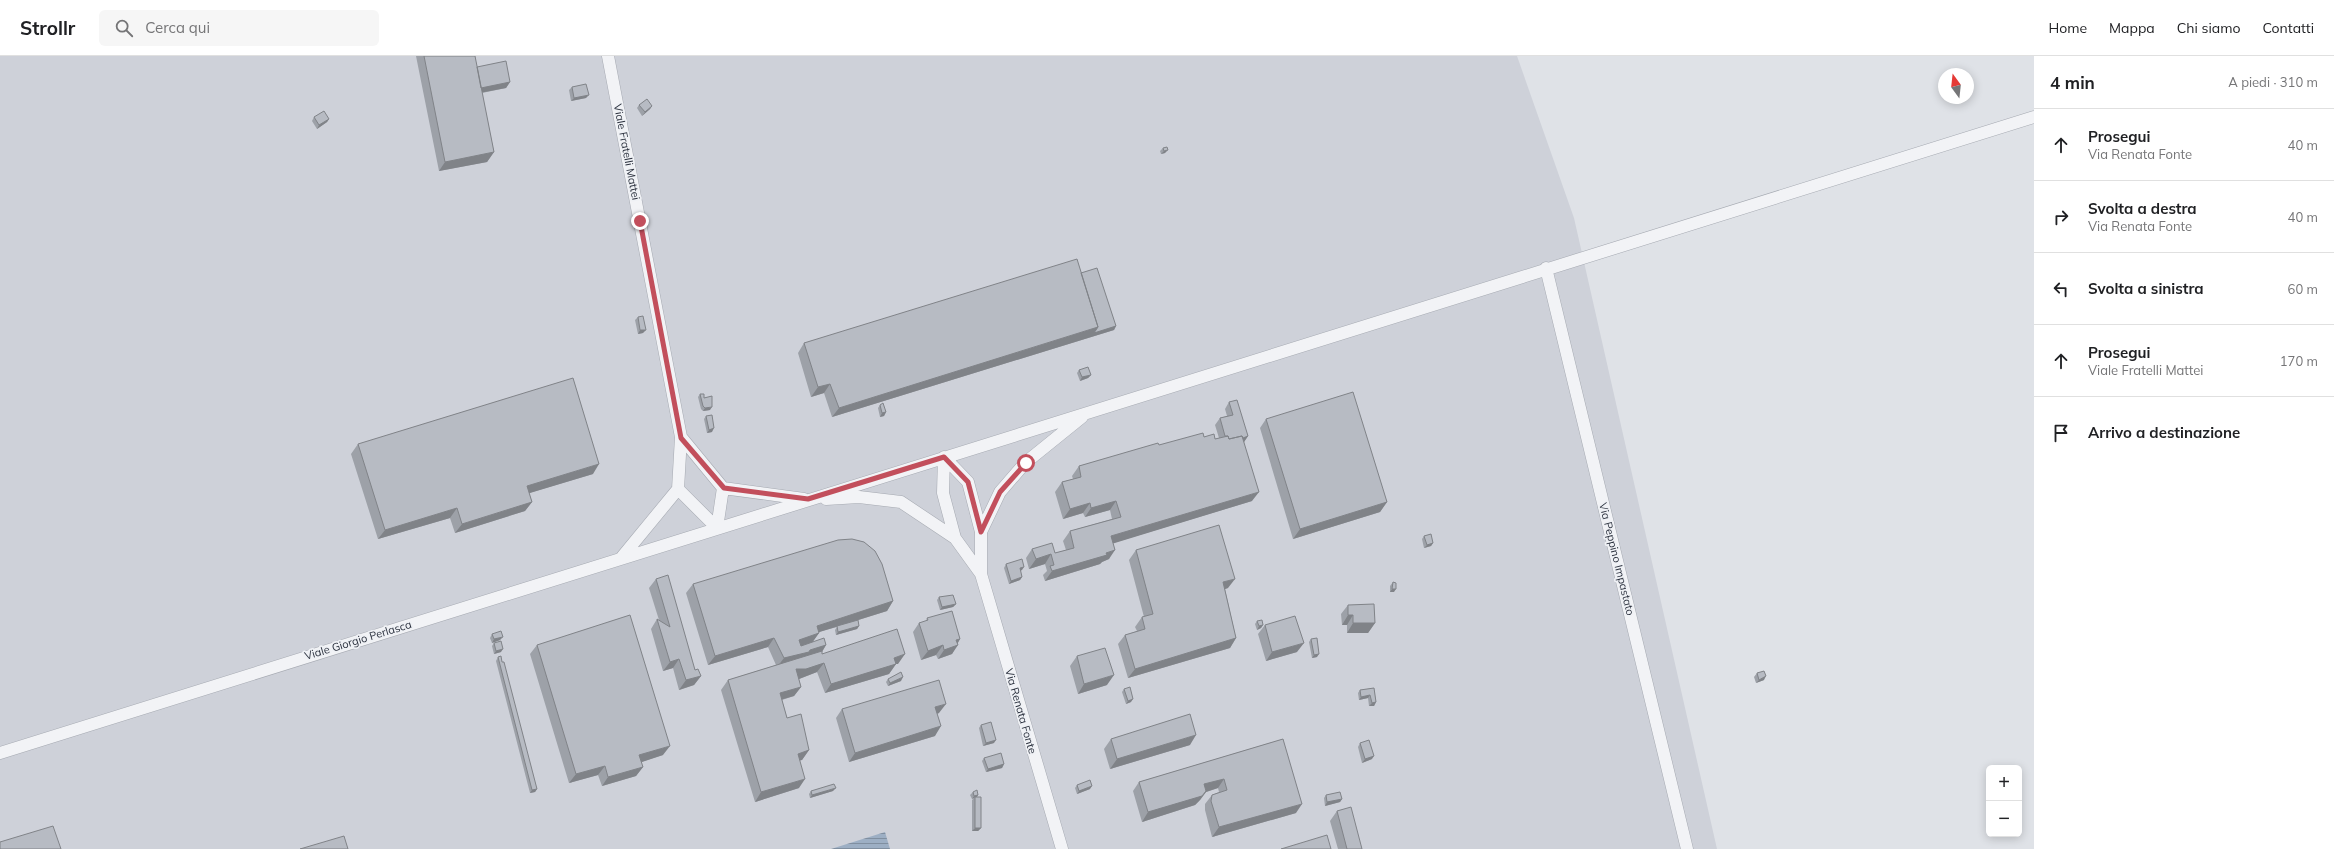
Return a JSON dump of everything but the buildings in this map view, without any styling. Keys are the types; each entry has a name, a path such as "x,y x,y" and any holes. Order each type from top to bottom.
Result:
{"street":[{"name":"Viale Fratelli Mattei","path":"608,56 681,438 678,489"},
{"path":"717,528 724,488 808,499 2034,117"},
{"name":"Via Peppino Impastato","path":"1546,268 1687,849"},
{"name":"Via Renata Fonte","path":"981,532 1000,492 1026,463 1087,413"},
{"name":"Viale Fratelli Mattei","path":"681,438 724,488"},
{"name":"Via Renata Fonte","path":"944,457 968,482 981,532 981,574 1062,849"},
{"name":"Via Renata Fonte","path":"944,457 943,493 955,538"},
{"path":"622,557 678,489 717,528"},
{"name":"Via Renata Fonte","path":"808,499 858,497 901,502 955,538 981,574"},
{"name":"Viale Giorgio Perlasca","path":"0,753 808,499"}],"shaded area":[{"path":"0,56 1517,56 1574,218 1717,849 0,849"}],"water":[{"path":"885,832 890,849 831,849"}],"route":[{"path":"640,221 681,438 724,488 808,499 944,457 968,482 981,532 1000,492 1026,463"}]}
